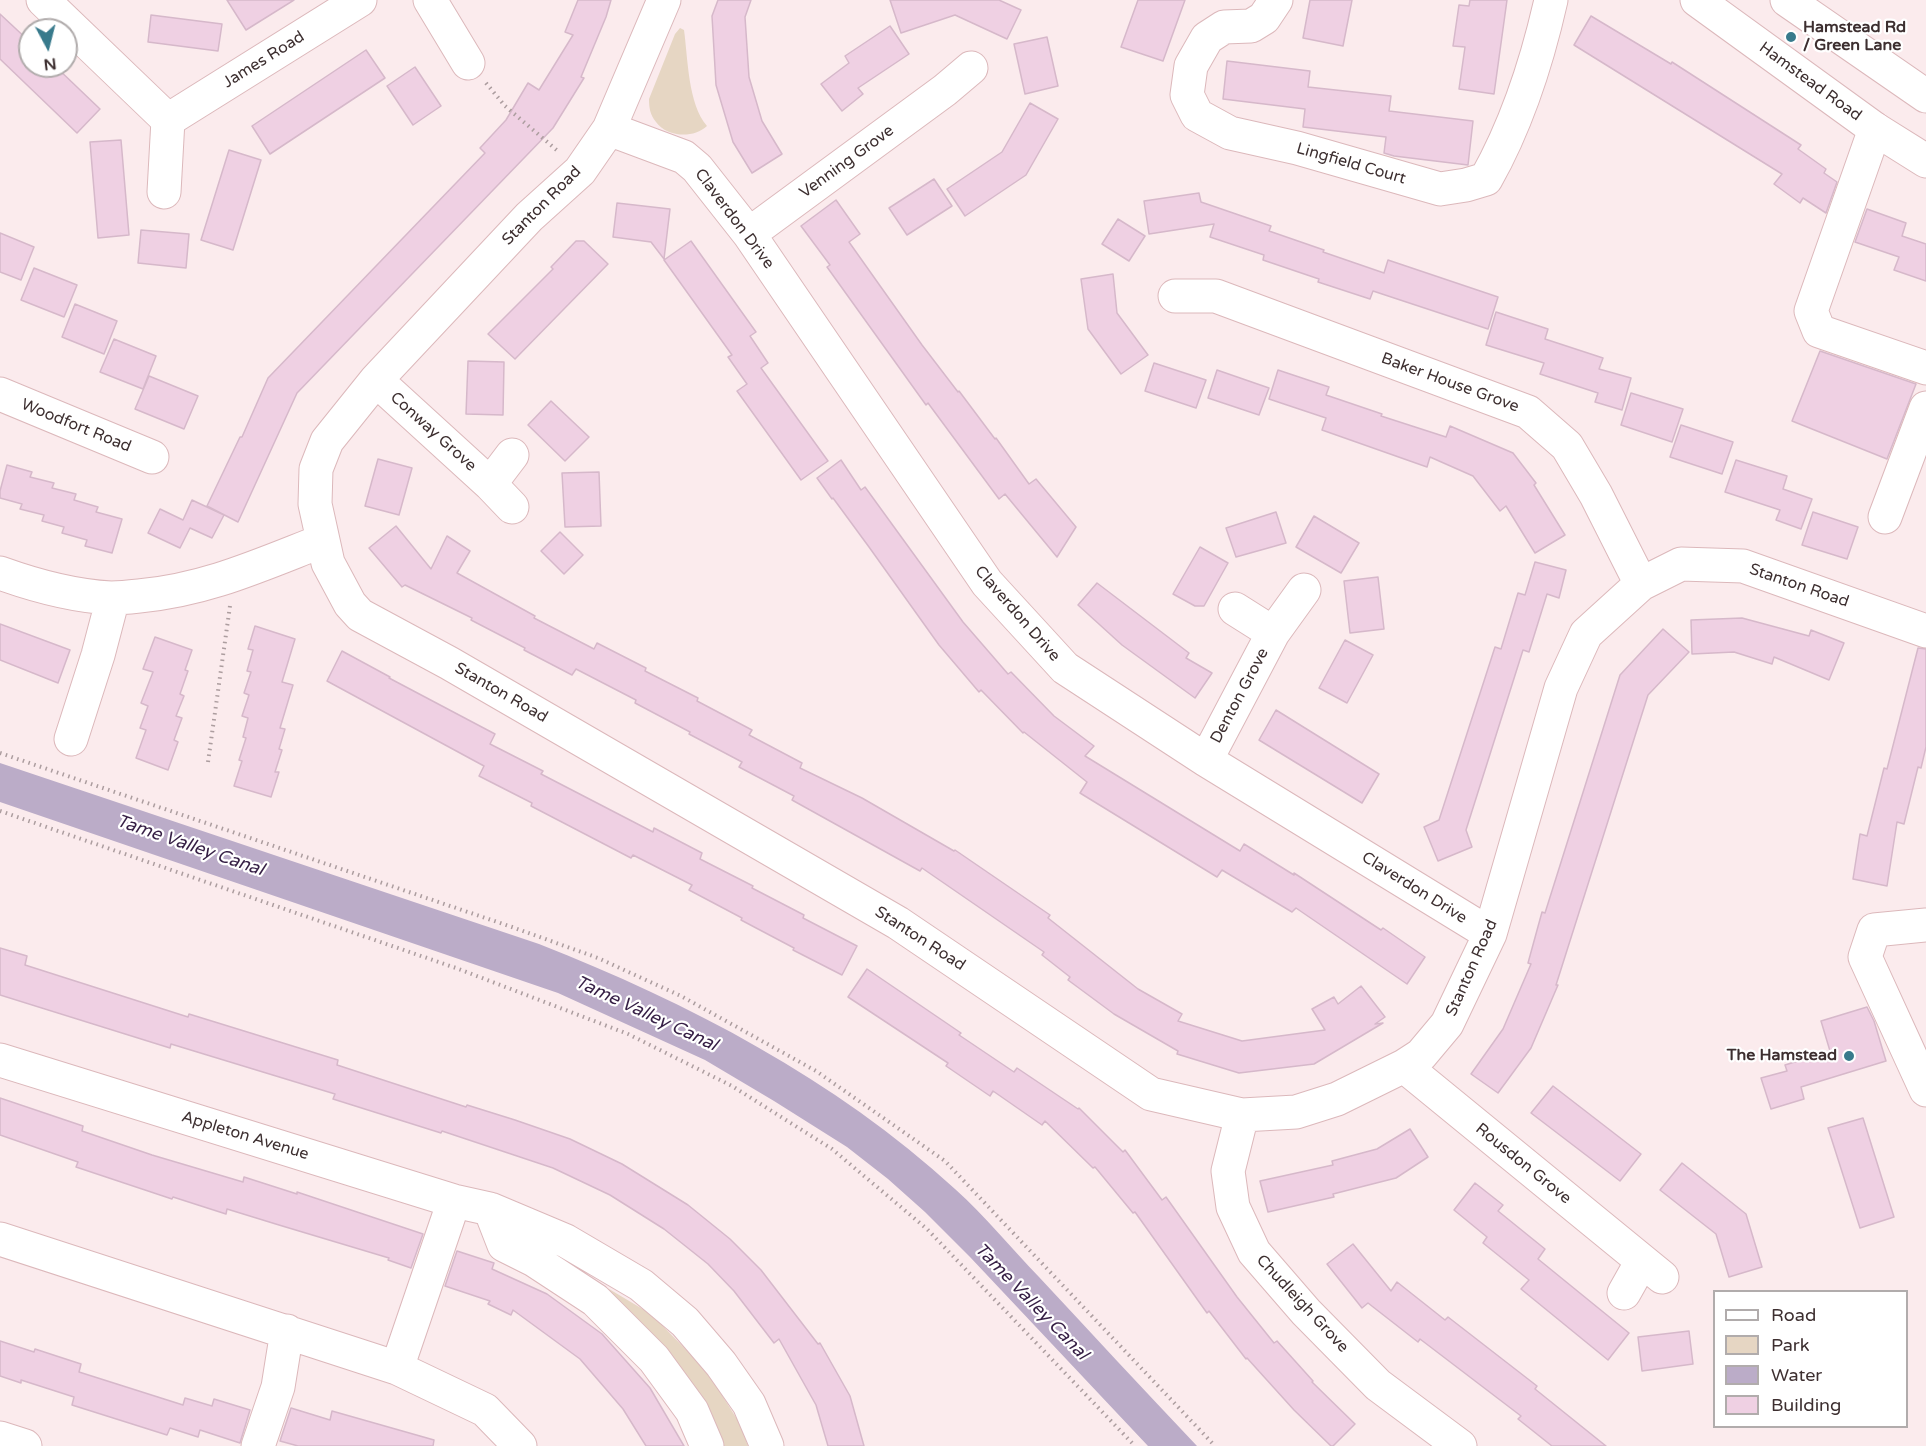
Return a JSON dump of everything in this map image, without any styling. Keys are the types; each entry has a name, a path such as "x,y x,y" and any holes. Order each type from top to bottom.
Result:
{"street":[{"path":"43,0 168,120 164,192"},
{"name":"James Road","path":"168,120 360,0"},
{"path":"429,0 468,63"},
{"name":"Stanton Road","path":"664,0 609,129 580,171 529,217 376,381 327,441 316,469 315,504 328,563 350,604 360,615 449,663 898,923 1152,1094 1242,1115 1296,1112 1337,1099 1404,1066 1421,1055 1447,1024 1490,934 1561,688 1586,634 1641,584 1680,564 1743,566 1926,631"},
{"name":"Lingfield Court","path":"1276,0 1264,18 1251,26 1224,27 1207,38 1191,66 1188,85 1187,95 1197,115 1230,132 1297,148 1440,189 1486,179 1503,148 1540,48 1551,0"},
{"name":"Hamstead Road","path":"1697,0 1875,129 1926,161"},
{"path":"1787,0 1926,96"},
{"name":"Venning Grove","path":"749,234 952,99 971,68"},
{"name":"Claverdon Drive","path":"609,129 684,156 697,168 749,234 987,583 1065,668 1206,760 1490,934"},
{"path":"1875,129 1810,311 1819,331 1926,368"},
{"name":"Baker House Grove","path":"1175,296 1216,296 1528,412 1568,446 1596,495 1641,584"},
{"name":"Conway Grove","path":"376,381 501,496 512,455"},
{"name":"Woodfort Road","path":"0,394 152,457"},
{"path":"1885,517 1926,408"},
{"path":"0,573 59,591 113,598 162,594 204,585 322,541"},
{"name":"Denton Grove","path":"1206,760 1273,633 1304,590"},
{"path":"71,739 98,655 113,598"},
{"name":"Denton Grove","path":"1235,609 1273,633"},
{"path":"1926,925 1874,930 1865,957 1926,1090"},
{"name":"Appleton Avenue","path":"0,1060 454,1201 490,1209 566,1241 640,1285 685,1322 721,1364 749,1404 767,1446"},
{"name":"Rousdon Grove","path":"1404,1066 1652,1269 1624,1293"},
{"name":"Chudleigh Grove","path":"1242,1115 1228,1171 1233,1206 1254,1252 1306,1311 1378,1385 1460,1446"},
{"path":"397,1368 454,1201"},
{"path":"490,1209 504,1245 534,1260 595,1300 654,1359 692,1410 707,1446"},
{"path":"0,1239 397,1368 485,1410 520,1446"},
{"path":"258,1446 278,1387 287,1331"},
{"path":"0,1438 25,1446"}],"path":[{"path":"468,63 505,106 580,171"},
{"path":"208,762 234,575"},
{"path":"0,753 598,958 681,996 816,1071 945,1161 1215,1446"},
{"path":"0,811 456,968 628,1034 732,1086 832,1149 927,1229 1136,1446"}],"green space":[{"path":"680,28 684,30 692,94 707,126 688,134 673,133 661,127 652,117 649,105 649,99 675,34"},
{"path":"525,1239 651,1314 707,1371 740,1424 748,1446 715,1446"}],"water":[{"name":"Tame Valley Canal","path":"0,763 539,944 650,992 758,1047 860,1113 909,1149 955,1189 1197,1446 1148,1446 970,1257 888,1179 847,1147 705,1060 558,993 0,802"}],"building":[{"path":"227,0 294,0 246,30"},
{"path":"578,0 611,0 581,77 584,78 553,128 297,393 238,522 207,506 242,437 268,378 485,153 480,148 506,120 528,83 539,90 573,35 565,32"},
{"path":"718,0 751,0 745,17 749,77 762,121 782,154 752,173 733,142 716,85 712,16"},
{"path":"890,0 999,0 1021,10 1007,39 955,15 901,33"},
{"path":"1138,0 1185,0 1163,61 1121,47"},
{"path":"1310,0 1352,0 1343,46 1303,38"},
{"path":"1470,0 1507,0 1494,94 1459,89 1465,47 1453,46 1459,5 1469,6"},
{"path":"0,14 18,31 18,76 0,59"},
{"path":"151,15 222,24 218,51 148,42"},
{"path":"1591,16 1671,64 1672,62 1801,145 1798,149 1826,169 1824,173 1837,182 1826,213 1803,198 1800,203 1774,184 1782,174 1574,45"},
{"path":"890,26 909,54 858,88 863,94 842,111 821,84 849,63 845,56"},
{"path":"1047,37 1058,86 1025,94 1014,44"},
{"path":"366,50 385,78 270,154 252,126"},
{"path":"1227,61 1310,71 1308,87 1391,96 1389,111 1473,121 1468,165 1384,153 1386,137 1303,127 1305,109 1223,99"},
{"path":"415,67 441,106 413,125 387,86"},
{"path":"20,78 68,78 100,109 77,133"},
{"path":"1030,103 1058,119 1026,175 965,216 947,189 1002,152"},
{"path":"121,140 129,235 98,238 90,142"},
{"path":"229,150 261,160 233,250 201,240"},
{"path":"934,179 952,206 907,235 889,208"},
{"path":"1199,193 1201,202 1271,226 1269,231 1324,250 1323,252 1384,273 1388,260 1498,297 1488,329 1373,291 1370,299 1318,282 1319,279 1263,260 1264,255 1210,237 1214,224 1149,234 1144,201"},
{"path":"836,200 860,234 849,242 922,345 996,438 1029,484 1036,479 1076,527 1057,557 1005,494 999,499 928,403 926,405 827,267 830,265 801,226"},
{"path":"617,203 670,209 664,259 651,242 613,237"},
{"path":"1867,209 1906,223 1902,236 1926,244 1926,281 1894,270 1899,257 1855,242"},
{"path":"1118,219 1145,236 1129,261 1102,244"},
{"path":"141,230 189,234 186,268 138,263"},
{"path":"0,233 34,247 21,280 0,272"},
{"path":"576,241 584,241 608,264 515,359 488,334 553,269 551,267"},
{"path":"691,241 756,332 750,336 768,363 761,368 828,461 801,480 737,391 747,384 728,357 732,355 664,260"},
{"path":"34,268 77,285 64,317 21,300"},
{"path":"1113,274 1117,313 1148,355 1121,374 1088,329 1081,279"},
{"path":"75,304 117,321 104,354 62,337"},
{"path":"1496,312 1548,329 1545,339 1603,358 1599,369 1631,378 1622,410 1595,402 1598,393 1540,374 1544,363 1486,345"},
{"path":"114,339 156,356 143,389 100,372"},
{"path":"1820,351 1916,384 1887,459 1792,421"},
{"path":"468,361 504,362 503,415 466,414"},
{"path":"1154,363 1206,380 1196,408 1145,391"},
{"path":"1217,370 1269,388 1259,415 1208,398"},
{"path":"1278,370 1329,387 1326,395 1382,414 1381,416 1446,437 1450,426 1513,453 1536,483 1534,485 1565,535 1535,553 1506,506 1500,511 1473,476 1430,457 1427,467 1322,430 1326,418 1269,399"},
{"path":"149,376 198,396 184,429 135,409"},
{"path":"1631,393 1683,409 1672,442 1621,425"},
{"path":"551,401 589,437 565,461 528,425"},
{"path":"1681,425 1733,442 1722,474 1670,457"},
{"path":"378,459 412,468 399,515 365,506"},
{"path":"841,460 861,490 865,487 963,622 1008,674 1011,672 1054,716 1094,746 1085,756 1240,851 1244,844 1294,875 1294,873 1425,957 1407,984 1296,908 1292,912 1222,870 1217,877 1080,793 1087,782 1023,733 981,690 979,692 939,645 832,499 817,478"},
{"path":"1736,460 1787,476 1783,489 1812,499 1801,529 1776,520 1780,510 1725,492"},
{"path":"7,465 32,472 30,477 54,483 52,488 76,494 74,500 98,507 96,512 122,519 112,553 85,546 87,540 62,533 64,527 42,521 44,515 20,509 22,504 0,498"},
{"path":"599,472 601,526 565,527 562,473"},
{"path":"192,500 224,515 212,538 190,528 180,548 148,533 160,509 183,520"},
{"path":"1276,512 1286,543 1236,557 1226,528"},
{"path":"1813,512 1858,527 1847,559 1802,545"},
{"path":"1314,516 1359,543 1341,573 1296,547"},
{"path":"396,526 431,569 447,536 470,551 457,573 535,616 534,618 594,649 597,643 646,668 645,671 698,698 697,701 752,730 749,735 802,763 800,768 862,798 955,850 1050,915 1048,918 1138,989 1182,1014 1178,1021 1242,1041 1325,1030 1312,1009 1334,997 1338,1004 1361,986 1385,1017 1375,1024 1383,1023 1314,1064 1239,1073 1177,1054 1178,1051 1114,1014 1068,980 1070,977 1042,955 1044,952 922,868 920,871 792,800 794,796 739,767 742,762 635,703 636,700 576,669 572,675 471,620 472,618 405,585 402,587 369,548"},
{"path":"560,532 583,555 564,574 541,551"},
{"path":"1200,547 1228,563 1204,606 1195,606 1173,594"},
{"path":"1535,562 1566,570 1559,598 1547,594 1529,652 1523,650 1466,830 1472,847 1438,861 1424,827 1439,820 1495,647 1501,649 1518,593 1525,595"},
{"path":"1378,577 1384,629 1350,633 1344,581"},
{"path":"1097,583 1189,653 1186,658 1212,673 1195,698 1122,645 1078,605"},
{"path":"1742,618 1809,636 1811,630 1844,643 1829,680 1774,657 1772,664 1734,652 1692,654 1691,620"},
{"path":"0,624 70,650 58,683 0,660"},
{"path":"255,626 295,639 282,682 293,685 280,728 285,729 279,749 282,750 275,772 279,772 271,797 234,786 246,738 243,737 248,718 242,716 249,695 244,693 251,672 247,671 253,650 248,649"},
{"path":"1663,629 1689,652 1648,695 1556,985 1558,985 1531,1048 1498,1093 1471,1074 1503,1029 1531,964 1528,963 1542,912 1545,913 1620,675"},
{"path":"155,637 192,650 180,694 184,696 176,716 182,718 174,740 178,742 168,770 136,758 146,730 140,728 148,706 141,703 153,672 143,669"},
{"path":"1345,640 1373,655 1347,703 1319,688"},
{"path":"1918,648 1926,649 1926,747 1921,768 1918,767 1904,824 1897,822 1887,886 1853,879 1860,834 1867,836"},
{"path":"342,651 495,734 490,744 543,771 541,774 653,832 654,828 702,853 700,859 753,886 752,888 804,915 803,918 857,946 842,975 793,950 794,948 741,920 742,918 689,890 692,885 633,855 631,858 531,806 532,803 479,776 484,766 327,681"},
{"path":"1276,710 1379,774 1362,803 1259,740"},
{"path":"0,948 27,956 25,965 188,1017 189,1014 338,1060 337,1065 570,1139 622,1164 688,1205 730,1239 761,1270 818,1344 820,1343 850,1396 864,1446 828,1446 816,1405 779,1339 774,1343 734,1291 708,1264 664,1229 610,1195 553,1168 442,1131 441,1133 333,1099 335,1094 171,1044 170,1048 0,995"},
{"path":"867,969 1014,1072 1017,1068 1079,1108 1123,1152 1125,1150 1162,1200 1166,1197 1237,1297 1274,1343 1277,1341 1312,1382 1355,1424 1331,1446 1246,1359 1209,1311 1207,1313 1135,1212 1133,1213 1095,1167 1093,1168 1045,1121 1042,1125 993,1091 990,1096 946,1066 948,1063 848,997"},
{"name":"The Hamstead","path":"1867,1007 1874,1021 1886,1061 1801,1087 1804,1099 1771,1109 1761,1078 1787,1071 1785,1065 1830,1051 1821,1021"},
{"path":"1553,1086 1641,1154 1620,1181 1531,1113"},
{"path":"0,1098 83,1126 82,1131 152,1155 243,1182 244,1177 297,1194 297,1192 423,1234 411,1268 388,1260 389,1258 227,1209 226,1214 173,1197 172,1199 76,1167 78,1162 0,1135"},
{"path":"1863,1118 1894,1217 1860,1228 1828,1128"},
{"path":"1410,1129 1428,1157 1396,1178 1333,1194 1334,1197 1268,1212 1260,1181 1333,1165 1332,1161 1377,1149"},
{"path":"1682,1163 1746,1214 1762,1267 1729,1277 1716,1234 1660,1190"},
{"path":"1475,1183 1503,1205 1498,1211 1545,1249 1538,1259 1629,1333 1608,1360 1521,1289 1529,1280 1483,1243 1487,1237 1454,1210"},
{"path":"1353,1244 1391,1291 1397,1282 1445,1320 1448,1317 1537,1386 1535,1389 1606,1446 1552,1446 1518,1419 1521,1416 1420,1339 1418,1342 1368,1303 1362,1308 1327,1264"},
{"path":"457,1251 494,1263 492,1269 547,1294 602,1334 650,1388 684,1446 646,1446 623,1409 580,1359 513,1310 511,1315 488,1304 490,1301 445,1286"},
{"path":"1689,1331 1693,1364 1642,1371 1638,1337"},
{"path":"0,1341 34,1352 35,1349 81,1364 79,1372 183,1405 185,1398 212,1406 214,1399 250,1410 240,1443 200,1430 198,1437 170,1428 167,1435 72,1405 74,1397 21,1380 21,1383 0,1376"},
{"path":"291,1408 330,1420 332,1411 434,1440 433,1446 298,1446 280,1441"}],"place":[{"name":"Hamstead Rd / Green Lane","path":"1791,37"},
{"name":"The Hamstead","path":"1849,1056"}]}
